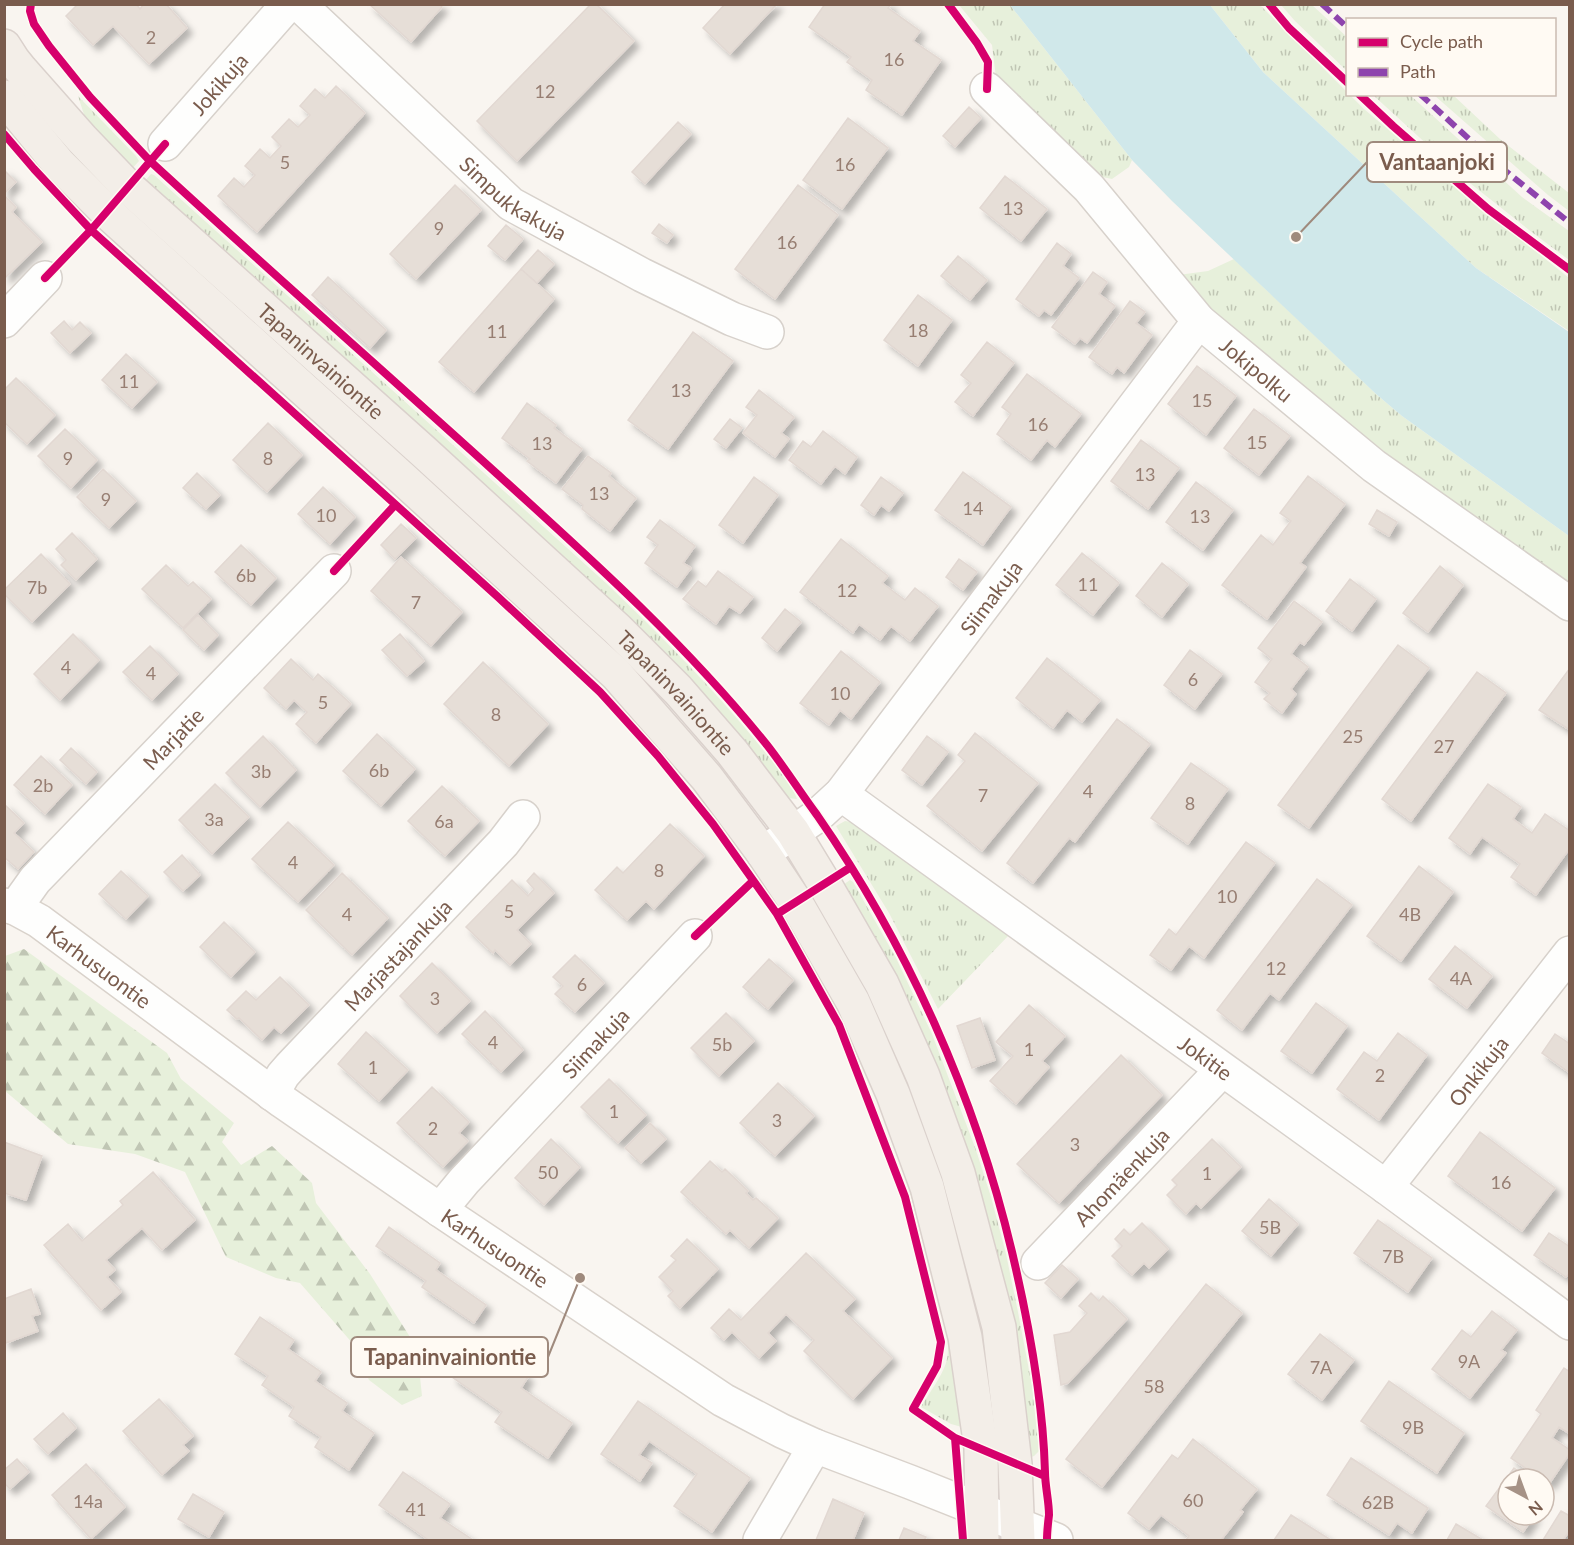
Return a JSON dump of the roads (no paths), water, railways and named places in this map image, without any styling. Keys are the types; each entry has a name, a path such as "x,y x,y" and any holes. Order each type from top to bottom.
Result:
{"main road":[{"name":"Tapaninvainiontie","path":"4,46 21,70 128,187 433,460 617,629 678,690 732,752 793,832 882,984 923,1076 958,1173 999,1327 1015,1464 1018,1533"},
{"name":"Tapaninvainiontie","path":"4,97 59,164 107,212 616,674 707,778 763,853 795,902 853,1002 893,1094 927,1187 965,1337 981,1448 982,1526"}],"street":[{"name":"Jokikuja","path":"165,144 288,4"},
{"name":"Simpukkakuja","path":"299,4 511,204 642,275 732,320 767,332"},
{"name":"Jokipolku","path":"987,89 1089,188 1199,321 1374,466 1569,604"},
{"path":"4,321 45,278"},
{"name":"Siimakuja","path":"763,853 817,816 841,794 1199,321"},
{"name":"Marjatie","path":"10,907 334,571"},
{"name":"Jokitie","path":"841,794 1386,1187 1569,1323"},
{"name":"Marjastajankuja","path":"272,1094 290,1067 503,843 523,817"},
{"name":"Karhusuontie","path":"10,907 39,921 272,1094 723,1401 982,1526 1056,1540"},
{"name":"Siimakuja","path":"440,1210 464,1180 695,936"},
{"name":"Onkikuja","path":"1386,1187 1569,953"},
{"name":"Ahomäenkuja","path":"1038,1263 1222,1070"},
{"path":"760,1540 814,1446"}],"water":[{"path":"1010,5 1210,5 1263,72 1476,268 1569,332 1569,536 1402,416 1172,201 1132,160"}],"place":[{"name":"Vantaanjoki","path":"1296,237"},
{"name":"Tapaninvainiontie","path":"580,1278"}]}
